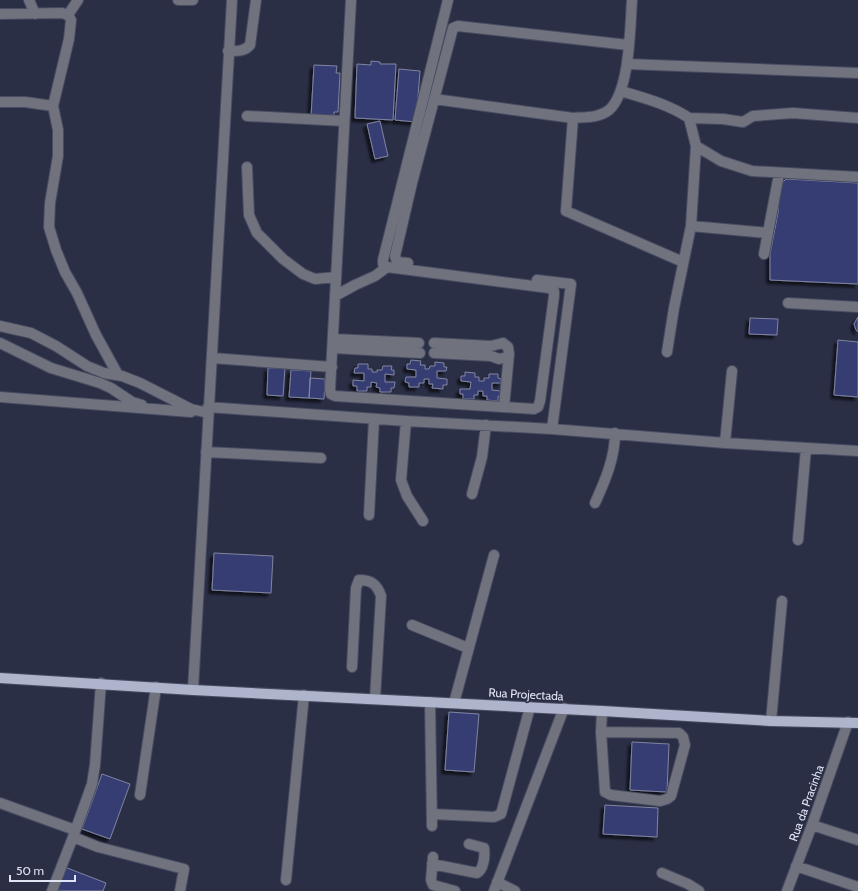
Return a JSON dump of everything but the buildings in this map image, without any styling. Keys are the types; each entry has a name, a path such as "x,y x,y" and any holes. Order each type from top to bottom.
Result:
{"main road":[{"name":"Rua Projectada","path":"0,678 101,683 193,690 602,710 771,721 853,723"}],"street":[{"path":"29,0 35,14"},
{"path":"68,15 78,0"},
{"path":"179,0 193,0"},
{"path":"193,690 232,0"},
{"path":"228,51 242,51 247,49 250,45 256,0"},
{"path":"351,0 330,390 331,394 335,396 534,409 538,407 554,291 549,288 387,267 383,264 448,0"},
{"path":"434,99 574,118 594,116 609,110 620,91 627,64 632,0"},
{"path":"0,14 62,13 68,15 71,20 69,39 53,106 58,130 58,156 50,203 49,227 65,272 118,375"},
{"path":"552,429 570,284 396,261 395,256 398,240 451,31 455,27 628,45"},
{"path":"627,64 858,73"},
{"path":"620,91 653,100 678,111 689,118 723,119 743,122 753,116 793,113 858,118"},
{"path":"0,102 25,102 53,106"},
{"path":"247,116 344,121"},
{"path":"574,118 566,211 684,262"},
{"path":"667,352 674,308 691,226 696,146 689,118"},
{"path":"696,146 721,161 752,171 779,174 858,177"},
{"path":"247,167 249,215 257,233 283,259 303,274 315,279 336,276"},
{"path":"764,254 779,174"},
{"path":"691,226 768,233"},
{"path":"335,296 350,287 375,276 387,267"},
{"path":"788,303 858,307"},
{"path":"0,326 31,333 56,346 87,366 104,373 118,375 140,383 191,409 552,429 725,443 858,451"},
{"path":"420,348 426,339 430,340 434,348"},
{"path":"0,343 40,363 63,372 100,383 122,394 132,402 156,409"},
{"path":"420,348 426,356 434,348 491,346 503,343 508,347 504,407"},
{"path":"333,344 420,348"},
{"path":"434,348 491,356 498,359 507,357 508,354"},
{"path":"212,358 332,367"},
{"path":"725,443 732,371"},
{"path":"0,397 156,409 208,410"},
{"path":"369,514 374,419"},
{"path":"406,421 401,480 407,496 423,521"},
{"path":"472,494 482,457 486,425"},
{"path":"595,503 603,487 612,459 615,433"},
{"path":"798,540 806,448"},
{"path":"206,452 321,458"},
{"path":"454,703 494,555"},
{"path":"352,667 356,588 359,580 367,580 374,583 379,588 381,596 376,699"},
{"path":"771,721 782,601"},
{"path":"412,625 468,648"},
{"path":"52,891 86,801 94,775 101,683"},
{"path":"140,795 156,687"},
{"path":"286,880 304,695"},
{"path":"430,702 432,826"},
{"path":"432,814 494,817 501,814 530,707"},
{"path":"515,891 495,887 564,708"},
{"path":"602,710 602,732 605,792 610,795 660,801 671,796 684,745 683,737 679,733 602,732"},
{"name":"Rua da Pracinha","path":"787,891 853,723"},
{"path":"0,803 74,834 98,847 184,869 180,891"},
{"path":"812,825 858,840"},
{"path":"455,891 433,886 431,880 433,861 476,873 479,872 482,868 485,850 481,847 469,844"},
{"path":"796,866 858,887"},
{"path":"662,873 688,884 699,891"}]}
